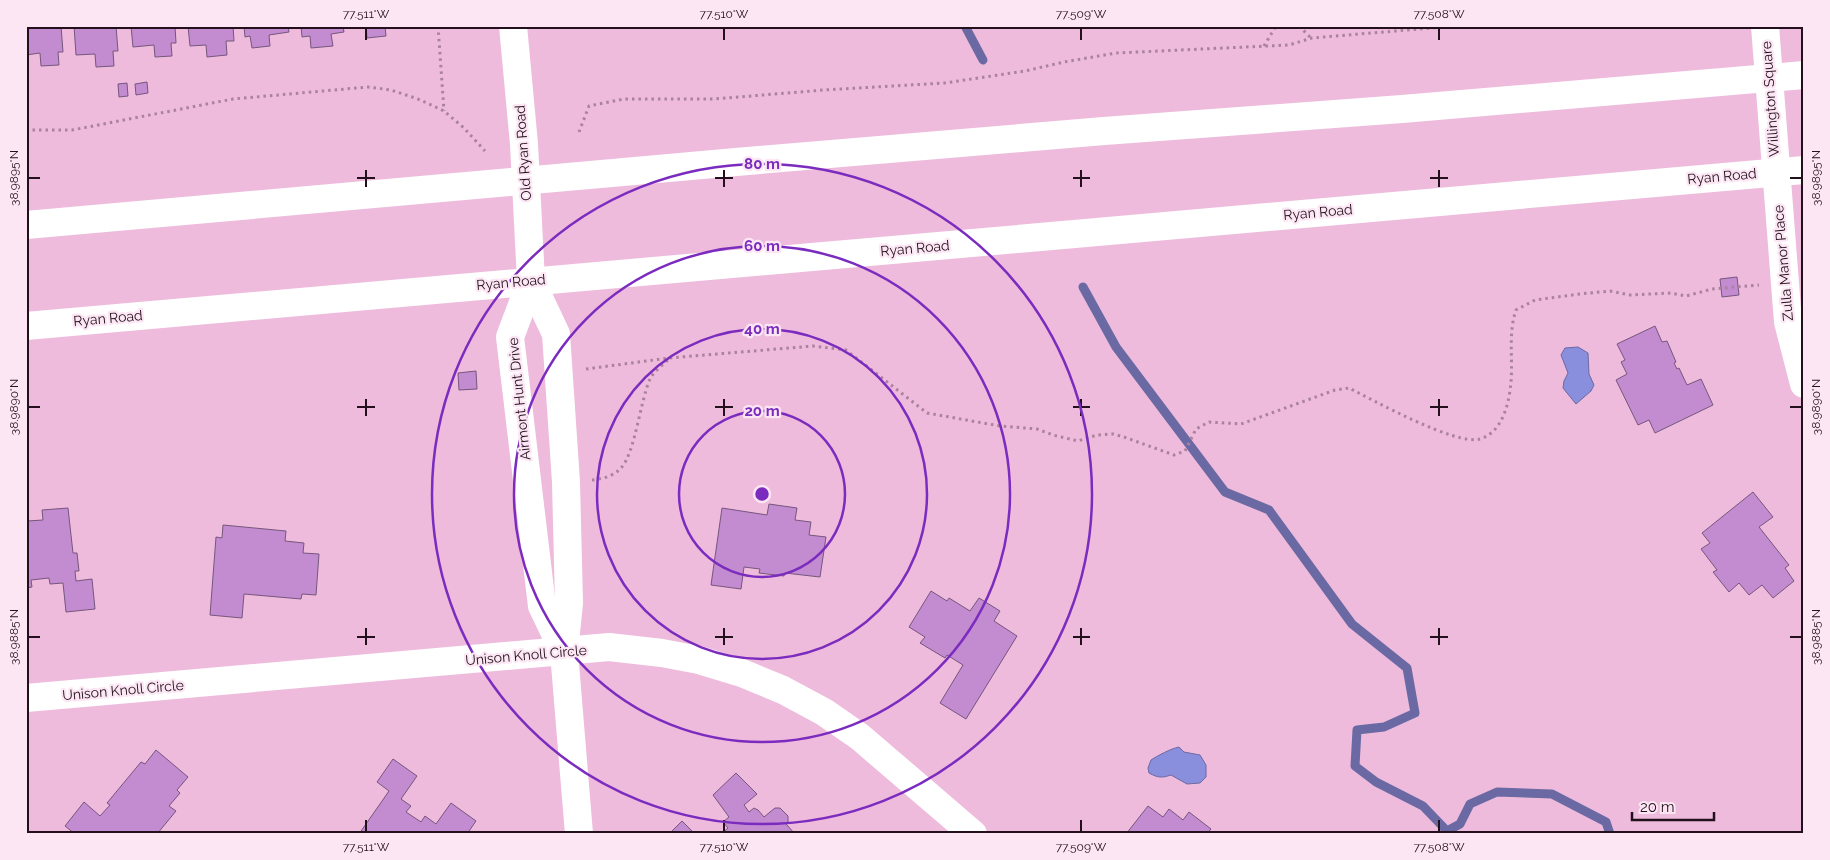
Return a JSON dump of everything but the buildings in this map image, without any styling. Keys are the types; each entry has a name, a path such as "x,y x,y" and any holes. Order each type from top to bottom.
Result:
{"main road":[{"name":"Old Ryan Road","path":"513,26 531,280"},
{"name":"Willington Square","path":"1765,26 1775,172"},
{"path":"26,225 525,180 1094,132 1402,109 1804,74"},
{"name":"Ryan Road","path":"26,326 531,280 1804,170"},
{"name":"Zulla Manor Place","path":"1775,172 1788,322 1804,384"},
{"name":"Airmont Hunt Drive","path":"531,280 510,337 542,606 564,652"},
{"name":"Airmont Hunt Drive","path":"531,280 556,334 566,482 568,556 569,603 564,652 579,834"},
{"name":"Unison Knoll Circle","path":"26,698 609,647 662,653 699,660 742,673 784,690 824,712 860,737 973,834"}],"path":[{"path":"438,26 444,111"},
{"path":"1264,46 1276,26"},
{"path":"1299,26 1312,38"},
{"path":"579,132 589,106 624,99 714,99 945,83 1025,71 1116,53 1289,45 1312,38 1455,26"},
{"path":"26,130 72,130 233,99 368,87 390,90 418,99 444,111 464,128 485,151"},
{"path":"578,370 669,358 813,346 846,350 927,413 1000,426 1037,428 1053,435 1078,441 1097,435 1114,434 1174,455 1185,451 1196,428 1209,422 1241,424 1335,390 1349,388 1435,430 1465,439 1480,439 1497,428 1506,409 1511,382 1511,324 1516,310 1535,300 1610,291 1630,295 1671,293 1686,296 1712,289 1784,281"},
{"path":"585,481 611,475 621,468 630,452 641,406 652,376 669,358"}],"water":[{"path":"1578,347 1588,353 1589,374 1594,385 1591,391 1576,404 1563,388 1568,373 1561,355 1565,348"},
{"path":"1179,747 1184,752 1200,755 1206,765 1206,777 1200,783 1187,784 1171,775 1160,777 1149,773 1148,768 1151,760"}],"waterway":[{"path":"965,26 983,60"},
{"path":"1083,287 1116,347 1225,492 1269,510 1352,624 1407,668 1415,713 1384,727 1357,730 1355,766 1376,782 1423,806 1447,831 1460,824 1470,804 1497,792 1552,794 1606,822 1610,834"}]}
